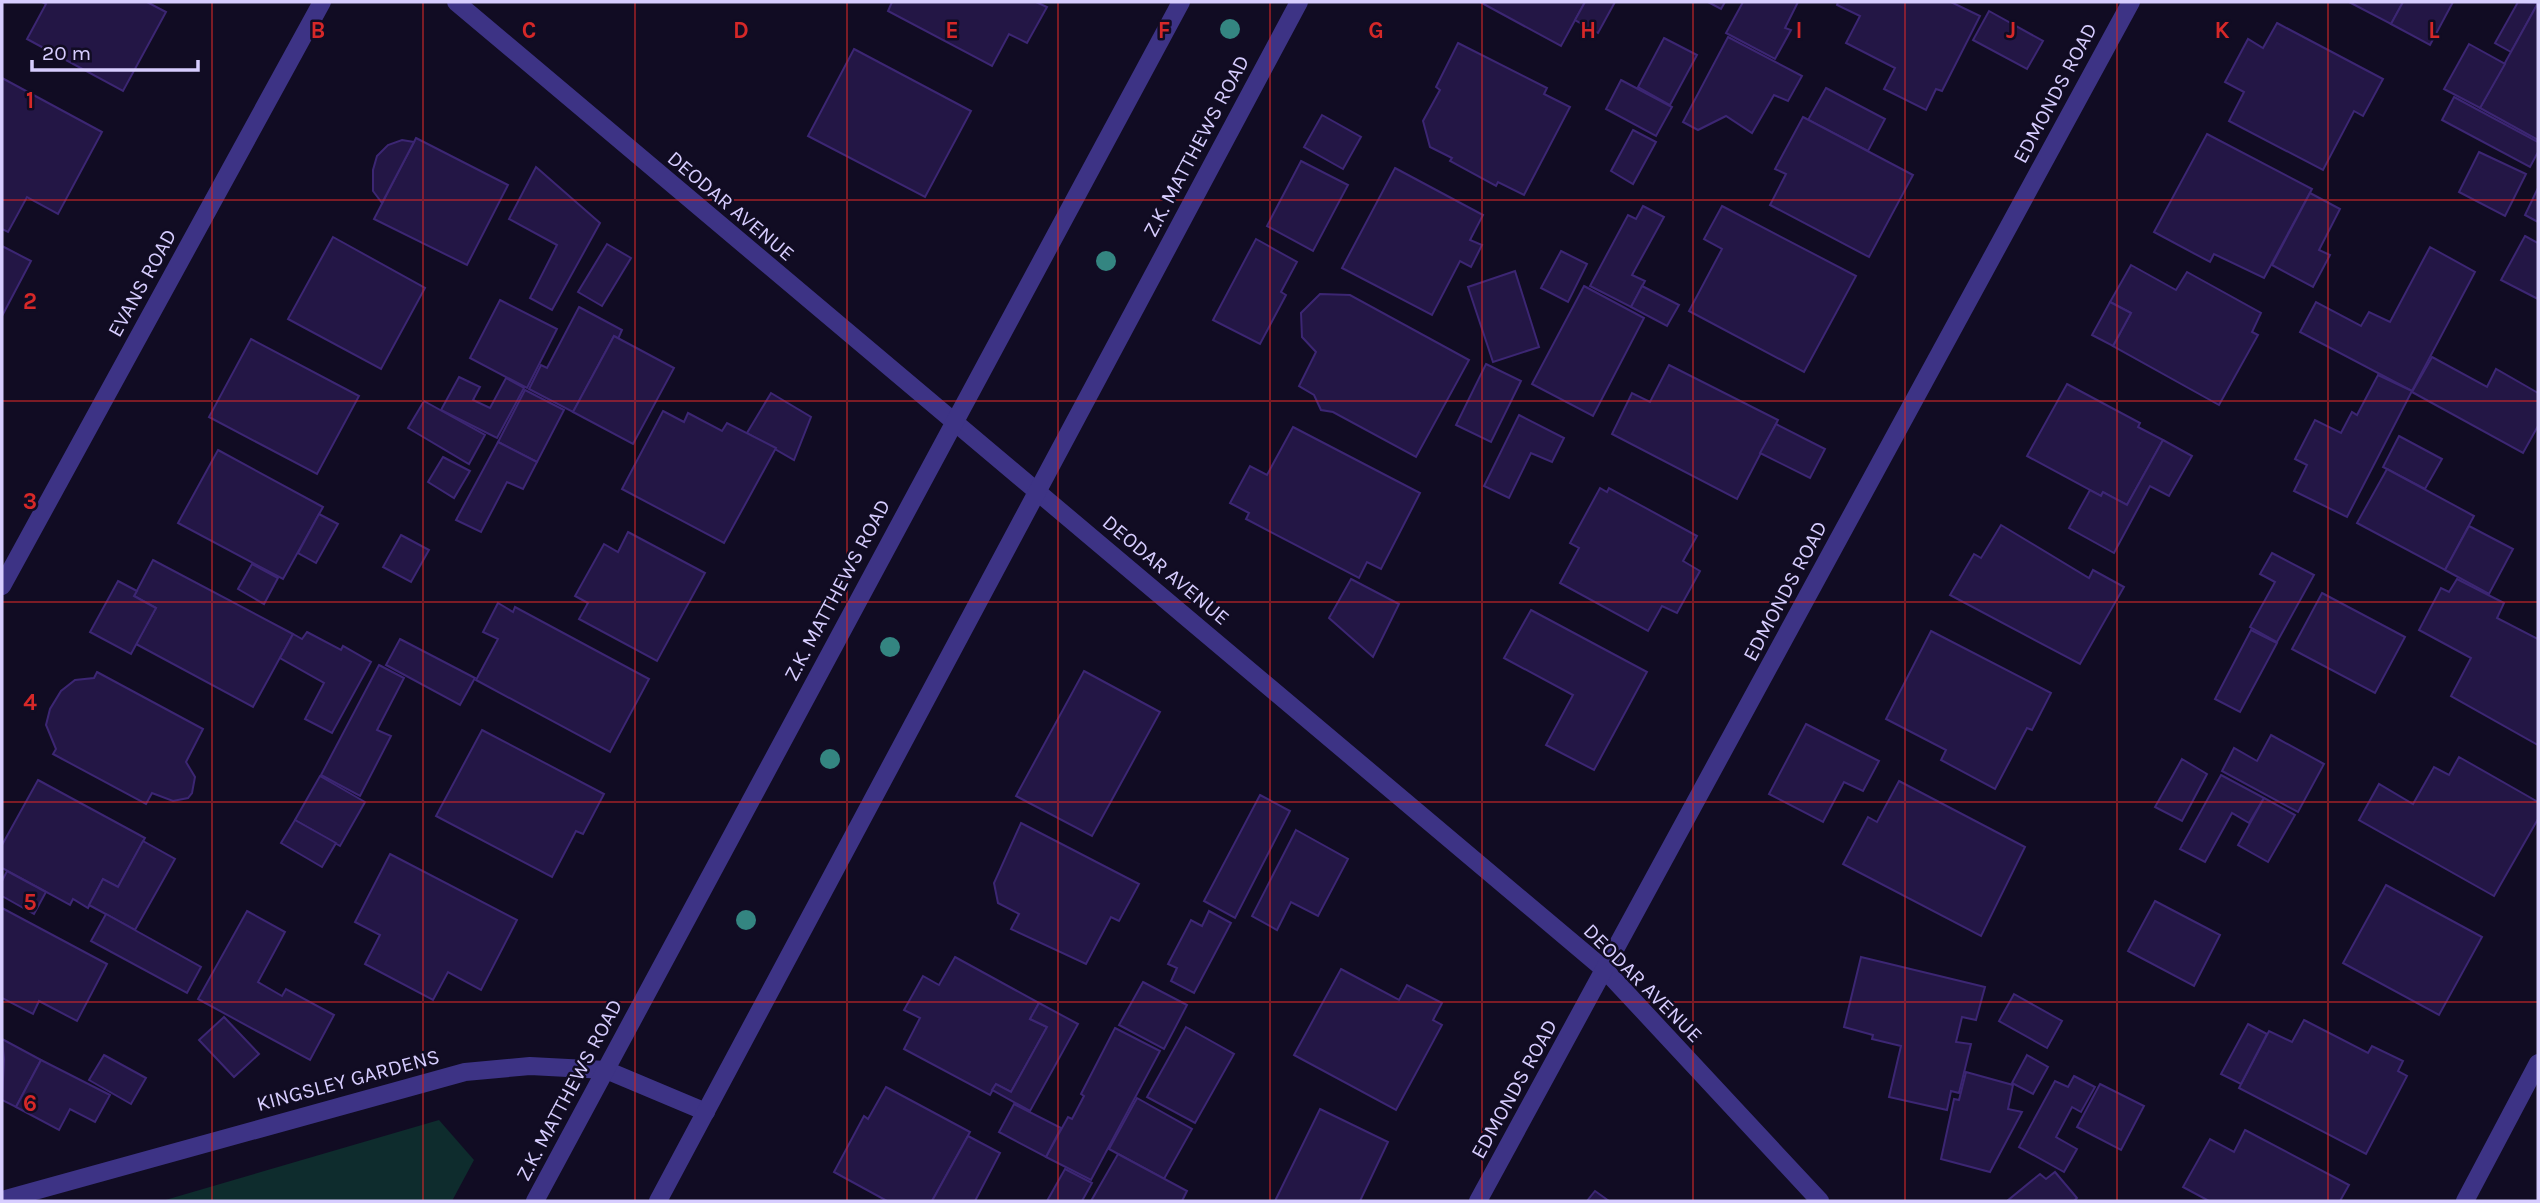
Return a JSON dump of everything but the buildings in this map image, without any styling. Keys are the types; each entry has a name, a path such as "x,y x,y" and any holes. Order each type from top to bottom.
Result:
{"street":[{"name":"EVANS ROAD","path":"2,586 322,2"},
{"name":"DEODAR AVENUE","path":"456,2 953,424 1038,492 1605,971 1819,1201"},
{"name":"Z.K. MATTHEWS ROAD","path":"535,1201 1181,2"},
{"name":"Z.K. MATTHEWS ROAD","path":"658,1201 1299,2"},
{"name":"EDMONDS ROAD","path":"1478,1201 2130,2"},
{"path":"2465,1201 2538,1063"},
{"name":"KINGSLEY GARDENS","path":"2,1200 465,1072 530,1066 606,1070 706,1112"}],"green space":[{"path":"439,1120 474,1160 452,1201 162,1201"}]}
